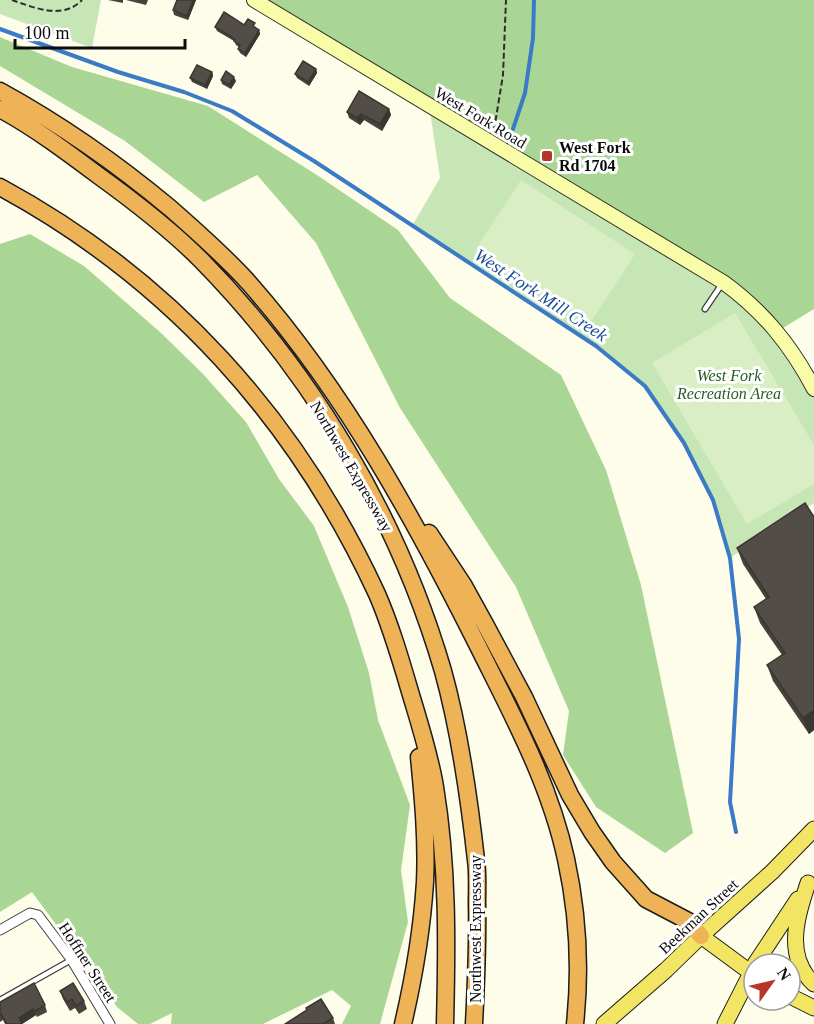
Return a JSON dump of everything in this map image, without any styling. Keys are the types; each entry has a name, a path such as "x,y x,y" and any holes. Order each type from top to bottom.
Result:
{"highway":[{"path":"0,91 43,114 111,160 191,226 248,282 303,348 331,386 386,478 464,618 529,751 551,806 566,856 575,903 579,944 579,988 575,1024"},
{"name":"Northwest Expressway","path":"0,109 58,145 136,203 200,260 286,357 369,489 390,531 425,617 443,672 455,724 477,863 478,943 474,1024"},
{"name":"Northwest Expressway","path":"0,187 36,206 88,240 140,280 184,320 237,376 267,412 306,466 344,528 378,597 400,659 435,786 443,855 447,940 445,1024"},
{"path":"386,478 408,502 464,586 524,697 570,795 592,832 613,862 646,898 688,921 701,936"},
{"path":"400,659 419,757 425,881 414,978 404,1024"}],"main road":[{"name":"Beekman Street","path":"604,1024 772,872 814,829"},
{"path":"765,952 811,879"},
{"path":"811,879 798,912 795,946 803,970 814,984"},
{"path":"701,936 742,962"},
{"path":"725,1024 742,992"}],"street":[{"name":"West Fork Road","path":"254,0 723,282 760,312 778,331 810,373 814,389"},
{"name":"Hoffner Street","path":"0,930 30,913 40,918 71,959 107,1023"}],"lane":[{"path":"705,309 723,282"},
{"path":"0,1000 71,959"}],"path":[{"path":"12,0 43,9 64,11 73,9 82,0"},
{"path":"494,130 503,75 506,0"}],"green space":[{"path":"0,0 101,0 92,48 0,14"},
{"path":"254,0 814,0 814,309 778,331 760,312"},
{"path":"0,37 72,67 208,106 398,230 450,298 561,375 606,470 641,585 693,833 665,853 596,807 563,755 569,711 516,587 400,408 316,243 257,175 204,202 125,141 0,66"},
{"name":"West Fork Recreation Area","path":"429,105 740,294 814,389 814,503 730,558 713,499 684,443 644,386 596,346 412,226 440,178"},
{"path":"521,180 635,254 590,323 476,249"},
{"path":"30,234 84,266 160,332 203,374 246,422 279,479 314,526 348,607 369,673 378,720 410,805 401,870 408,922 380,1024 342,1024 351,1006 332,990 263,1024 171,1024 172,1013 150,1024 138,1024 117,1007 32,892 0,912 0,244"},
{"path":"735,313 814,445 814,484 747,524 652,363"}],"building":[{"path":"177,0 193,0 187,16 173,10"},
{"path":"224,12 244,25 248,19 255,23 253,26 259,30 245,53 238,49 240,45 234,41 235,39 215,27"},
{"path":"303,61 316,69 308,82 295,74"},
{"path":"197,65 212,72 205,85 190,78"},
{"path":"226,71 234,77 229,85 221,80"},
{"path":"359,91 389,109 380,124 361,114 357,118 347,112"},
{"path":"805,503 814,517 814,710 803,718 767,665 785,653 754,607 769,597 737,548"},
{"path":"34,983 45,1005 19,1018 22,1024 7,1024 0,1014 0,1002"},
{"path":"73,983 84,1001 76,1006 72,999 67,1002 60,991"},
{"path":"321,999 333,1018 323,1024 285,1024 307,1010 306,1008"}],"waterway":[{"path":"513,129 525,93 533,38 534,0"},
{"name":"West Fork Mill Creek","path":"0,29 118,72 184,92 232,111 314,161 596,346 645,386 684,443 713,500 730,558 739,639 730,802 736,832"}],"place":[{"name":"West Fork Rd 1704","path":"547,156"}]}
